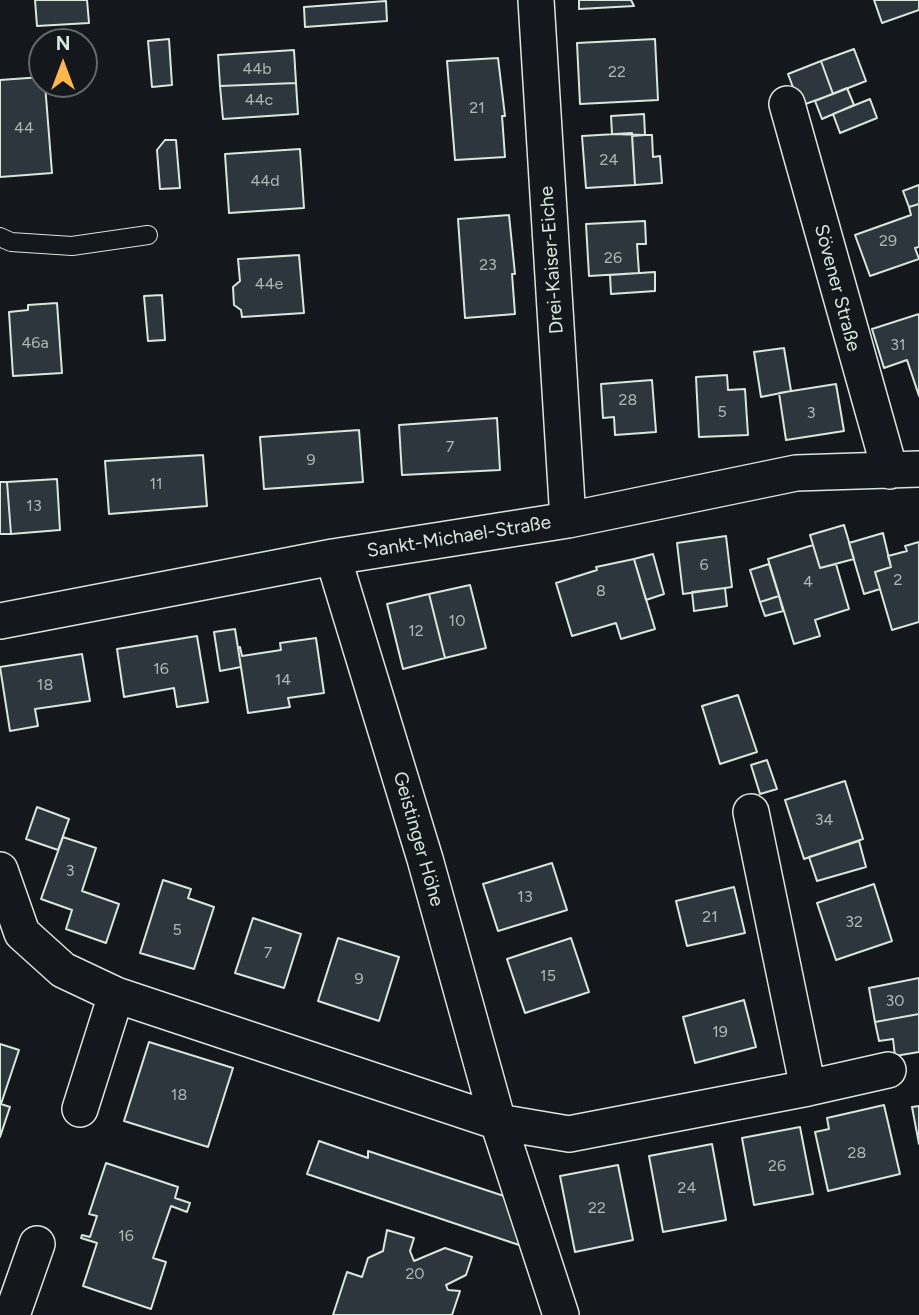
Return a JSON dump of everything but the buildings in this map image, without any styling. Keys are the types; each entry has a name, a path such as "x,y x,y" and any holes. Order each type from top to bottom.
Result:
{"street":[{"name":"Drei-Kaiser-Eiche","path":"536,0 568,520"},
{"name":"Sövener Straße","path":"787,103 845,318 904,470"},
{"name":"Sankt-Michael-Straße","path":"0,621 333,558 568,520 796,473 904,470"},
{"name":"Geistinger Höhe","path":"333,558 425,859 498,1122 561,1315"},
{"path":"751,812 808,1088"},
{"path":"0,870 22,933 63,970 116,995 498,1122 569,1134 888,1070"},
{"path":"80,1109 116,995"},
{"path":"12,1315 37,1244"}],"lane":[{"path":"0,237 11,242 72,246 148,235"}]}
